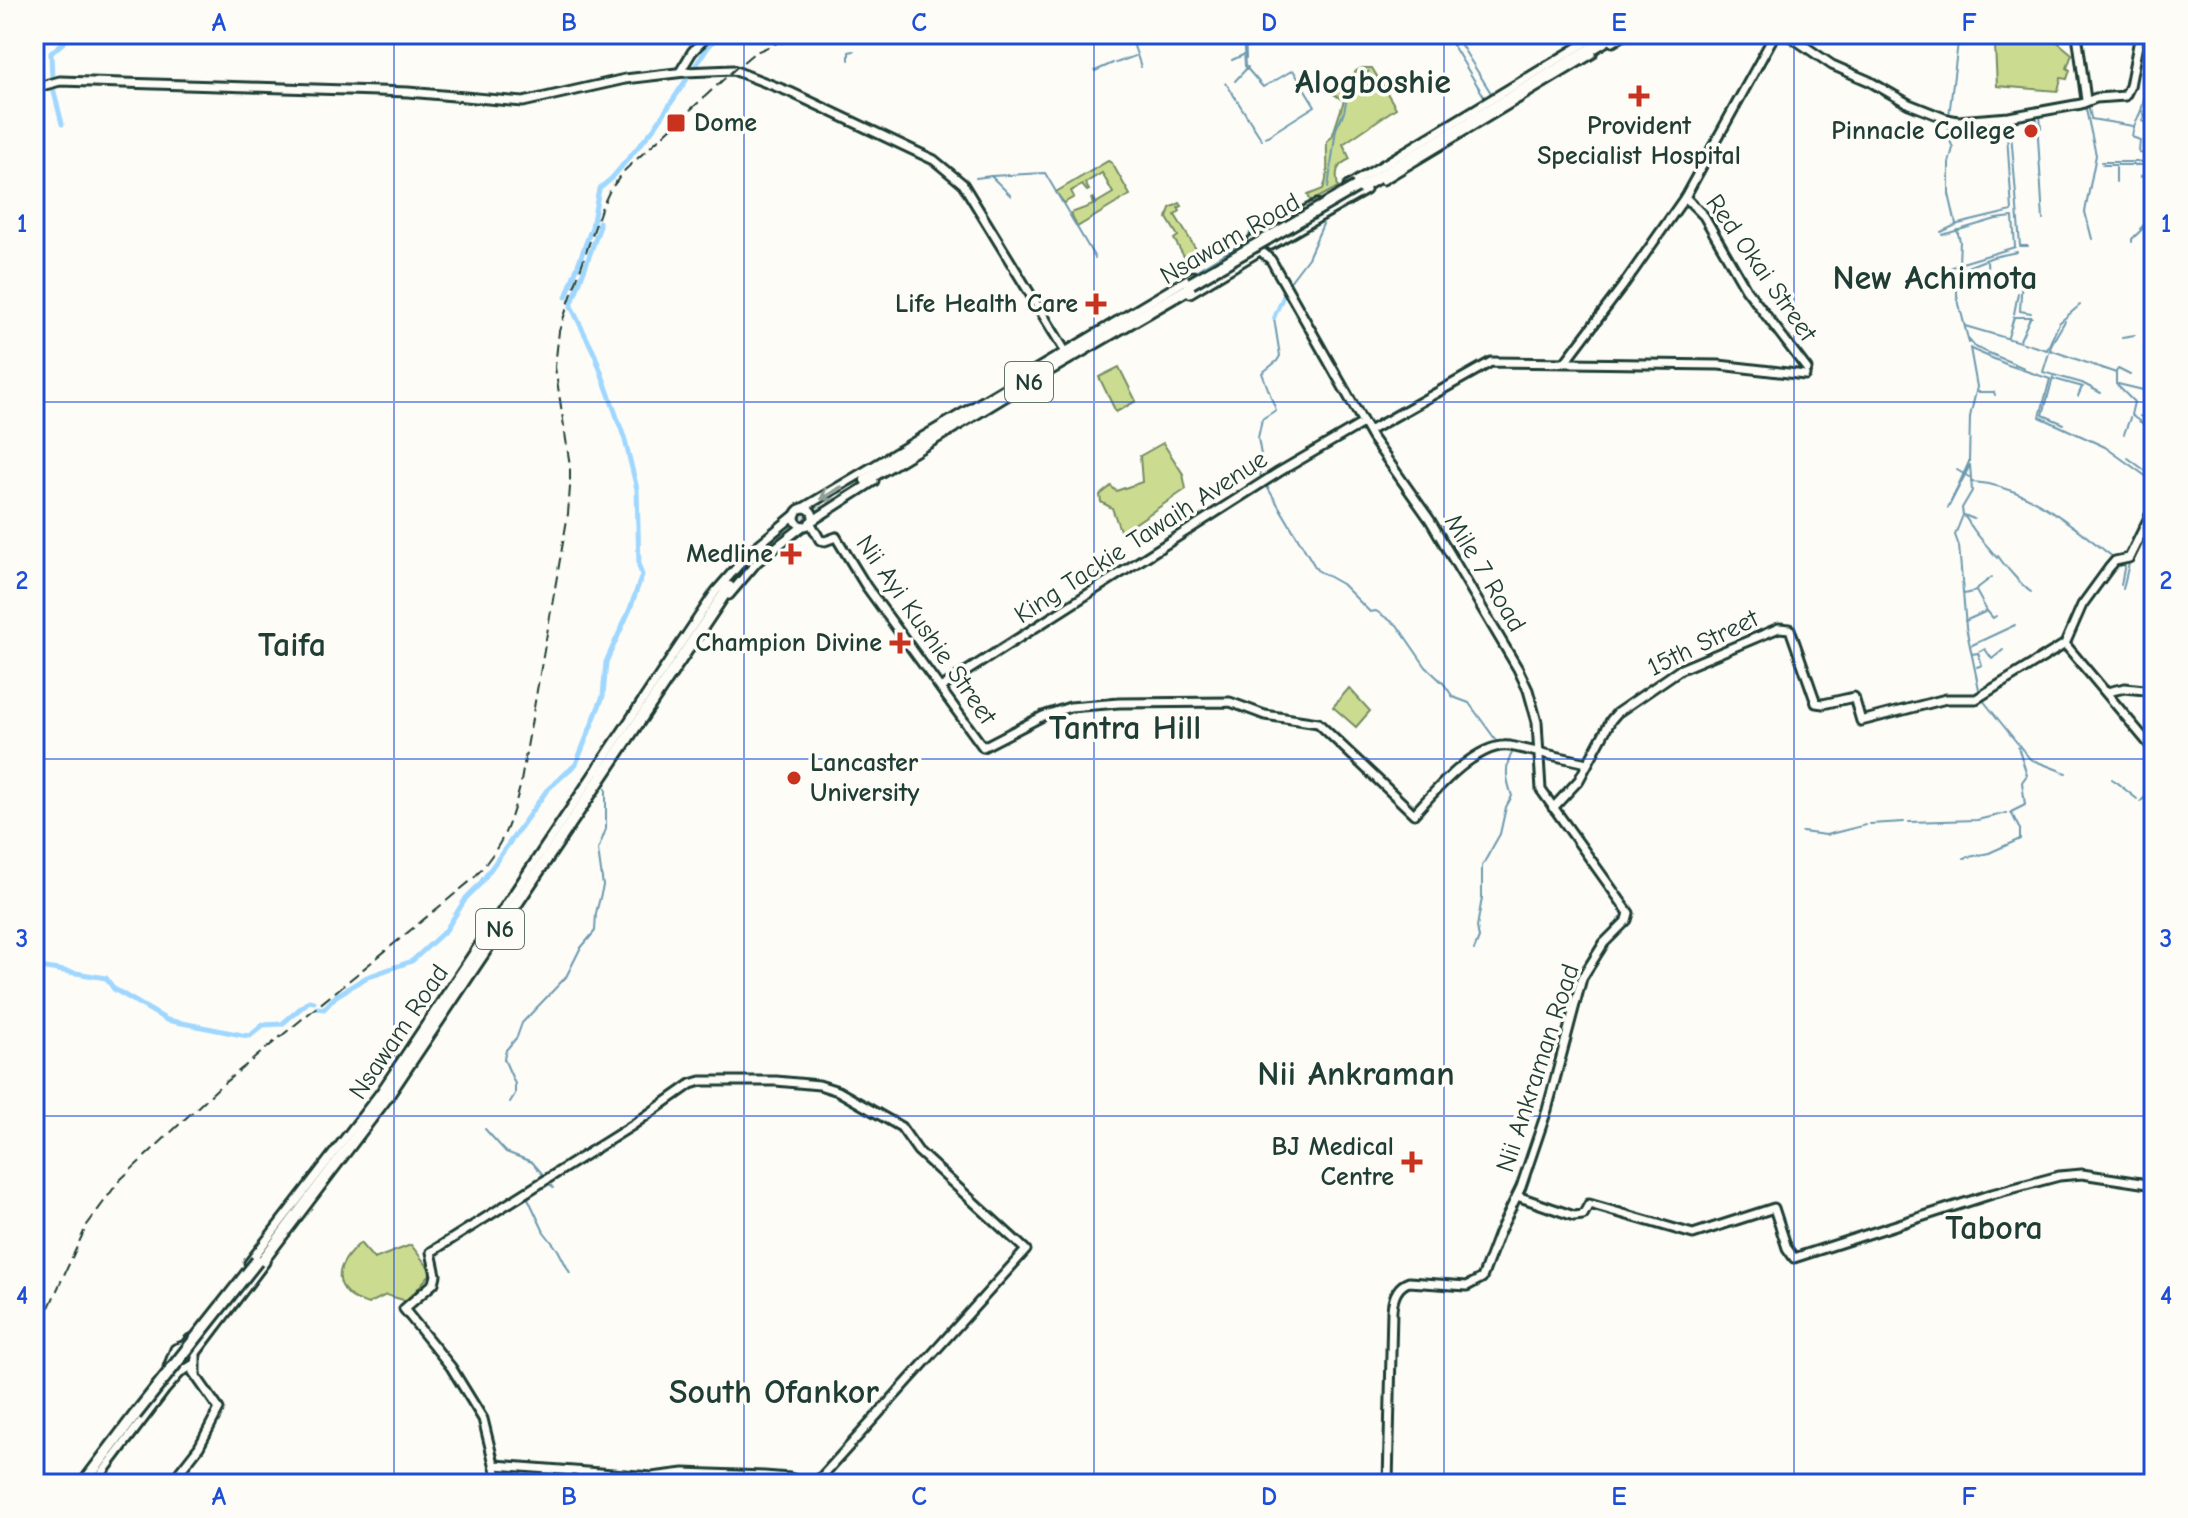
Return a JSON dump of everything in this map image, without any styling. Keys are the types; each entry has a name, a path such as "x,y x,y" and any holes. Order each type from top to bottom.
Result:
{"highway":[{"name":"Nsawam Road","path":"1357,189 1609,34"},
{"name":"Nsawam Road","path":"866,479 1616,34"},
{"name":"Nsawam Road","path":"86,1484 386,1098 727,586"},
{"name":"Nsawam Road","path":"86,1484 105,1466 137,1417"}],"street":[{"path":"683,72 692,52 709,34"},
{"path":"86,1484 173,1361 175,1349 185,1345 380,1093 716,591 752,550 799,511 1600,34"},
{"path":"105,1466 165,1390 189,1368 196,1353 400,1085 725,600 757,562 808,525 955,431 1481,123 1626,34"},
{"path":"1369,431 1486,363 1566,361 1685,197 1775,34"},
{"path":"1787,34 1832,65 1869,81 1909,104 1958,121 2039,113 2086,100 2125,96 2130,86 2140,34"},
{"path":"2077,34 2086,100"},
{"path":"34,88 60,81 408,92 528,102 609,81 683,72 733,70 759,79 947,168 963,184 1065,351"},
{"name":"Red Okai Street","path":"1566,361 1804,370 1746,289 1705,218 1685,197"},
{"path":"1263,235 1267,237 1265,250"},
{"path":"1253,242 1265,250"},
{"name":"Mile 7 Road","path":"1265,250 1363,423 1435,527 1518,669 1534,708 1541,790 1629,916"},
{"name":"King Tackie Tawaih Avenue","path":"942,687 1264,482 1363,423"},
{"path":"2154,507 2129,558 2115,561 2082,605 2065,644 2154,750"},
{"path":"799,511 796,522 808,525"},
{"path":"799,511 810,511 808,525"},
{"name":"Nii Ayi Kushie Street","path":"808,525 822,541 836,537 866,586 983,747 1043,716 1070,707 1119,703 1230,702 1265,715 1318,723 1414,814 1449,776 1500,746 1540,753"},
{"name":"15th Street","path":"1553,808 1576,785 1611,720 1670,675 1784,627 1790,629 1817,704 1854,697 1861,721 1944,699 1976,699 2065,644"},
{"path":"2107,692 2125,688 2154,691"},
{"path":"1540,753 1587,763"},
{"name":"Nii Ankraman Road","path":"1388,1484 1392,1310 1395,1296 1409,1282 1464,1286 1479,1281 1517,1196 1553,1093 1582,978 1604,943 1629,916"},
{"path":"499,1484 483,1419 466,1390 404,1309 434,1283 436,1275 431,1252 695,1082 746,1080 819,1085 838,1091 896,1123 927,1159 1026,1250 815,1484"},
{"path":"1517,1196 1577,1217 1583,1215 1589,1204 1693,1234 1774,1208 1792,1257 2059,1176 2083,1174 2154,1185"},
{"path":"185,1345 196,1353"},
{"path":"170,1484 199,1447 219,1409 196,1375 173,1361"},
{"path":"495,1465 652,1477 679,1473 764,1476 790,1478 806,1484"},
{"path":"1278,1484 1288,1484"}],"green space":[{"path":"2008,34 2048,34 2072,54 2067,79 2061,78 2058,91 1997,86 1995,46"},
{"path":"1362,68 1372,68 1396,108 1343,144 1350,159 1338,170 1338,187 1310,200 1308,195 1323,189 1327,172 1327,141 1332,137 1346,94 1341,99 1328,90 1342,80 1350,79"},
{"path":"1108,161 1130,195 1077,227 1071,213 1093,205 1091,198 1096,205 1093,197 1096,203 1113,193 1102,173 1085,183 1089,190 1082,185 1071,191 1074,197 1064,203 1056,192"},
{"path":"1180,203 1180,211 1175,215 1202,259 1190,267 1174,239 1178,236 1167,218 1170,208"},
{"path":"1119,367 1136,401 1116,412 1099,377"},
{"path":"1163,443 1183,474 1186,489 1121,533 1112,508 1101,502 1100,495 1111,486 1116,491 1142,482 1140,456"},
{"path":"1349,688 1370,711 1356,727 1333,707"},
{"path":"360,1243 374,1259 411,1245 432,1272 407,1301 386,1295 368,1304 358,1300 343,1288 340,1274 349,1254"}],"waterway":[{"path":"52,80 51,53 73,34"},
{"path":"566,297 592,227 599,189 655,127 710,44 721,34"},
{"path":"782,43 801,34"},
{"path":"847,40 849,34"},
{"path":"1130,34 1141,67"},
{"path":"1243,34 1245,66 1263,87 1270,83"},
{"path":"1245,34 1246,58"},
{"path":"1446,34 1485,98 1483,102"},
{"path":"1454,34 1491,93 1496,94"},
{"path":"1949,116 1959,34"},
{"path":"2141,43 2154,48"},
{"path":"2140,47 2154,51"},
{"path":"849,60 849,52 854,51"},
{"path":"1232,60 1243,55"},
{"path":"1116,63 1135,56"},
{"path":"1095,71 1113,63"},
{"path":"2154,64 2132,137 2140,140 2139,153 2146,154 2147,173 2152,176 2154,189"},
{"path":"1235,81 1248,67"},
{"path":"1266,137 1315,106 1293,70 1271,83"},
{"path":"1328,188 1336,129 1348,92 1369,71"},
{"path":"2135,71 2148,74"},
{"path":"1226,83 1262,140"},
{"path":"52,84 62,124"},
{"path":"2108,101 2125,98"},
{"path":"2088,104 2091,118"},
{"path":"2085,105 2096,155 2085,212 2092,239"},
{"path":"2142,111 2145,116 2142,121 2151,125"},
{"path":"2040,114 2041,128"},
{"path":"2034,115 2037,120 2043,220"},
{"path":"1941,232 1958,224 2012,211 2006,119"},
{"path":"2010,119 2020,246 2028,246"},
{"path":"2091,119 2133,126"},
{"path":"1949,126 1948,136 1953,148 1949,163 1949,194 1956,224"},
{"path":"2101,162 2154,162"},
{"path":"2102,165 2145,165"},
{"path":"2116,168 2116,182"},
{"path":"991,176 1045,173 1095,258"},
{"path":"2140,177 2147,174"},
{"path":"976,178 991,176 1011,196"},
{"path":"1319,201 1345,186"},
{"path":"2140,229 2154,214"},
{"path":"1942,235 2013,217 2015,247 1946,270"},
{"path":"2132,242 2154,218"},
{"path":"1247,220 1261,232"},
{"path":"317,1008 324,1009 336,996 367,977 412,961 446,930 466,898 480,884 547,790 576,764 603,696 606,662 642,575 639,566 637,489 625,440 595,355 571,306 599,222"},
{"path":"1289,283 1308,258 1323,224"},
{"path":"1957,230 1959,263"},
{"path":"1190,274 1247,240 1250,232"},
{"path":"1962,269 2017,252"},
{"path":"1987,262 1989,288"},
{"path":"1960,269 1963,279 1957,296 1969,343"},
{"path":"2148,269 2154,282"},
{"path":"2022,277 2020,311 2031,313"},
{"path":"1274,318 1289,283"},
{"path":"2014,314 2018,293"},
{"path":"1965,326 2047,350 2059,323 2080,305"},
{"path":"2008,337 2014,317 2032,317"},
{"path":"1262,479 1256,465 1261,455 1258,438 1262,419 1276,410 1262,373 1280,356 1274,318"},
{"path":"2020,340 2030,318"},
{"path":"1067,347 1112,320"},
{"path":"2065,321 2052,343 2043,372 2082,383 2101,393"},
{"path":"2122,337 2135,335"},
{"path":"1969,340 1975,347 2024,368"},
{"path":"1970,348 1977,387 1970,417 1969,462 1948,508 1970,465 1972,491 1962,508 1963,515 1955,535 1959,546 1966,627 1980,694"},
{"path":"1971,349 2050,379 2040,417 2105,447 2154,482"},
{"path":"2050,350 2116,373 2116,384 2134,402 2131,415 2154,432"},
{"path":"2116,372 2118,369 2130,375"},
{"path":"2053,377 2043,415 2064,424"},
{"path":"2054,379 2083,387"},
{"path":"2118,384 2143,390"},
{"path":"2078,396 2082,387"},
{"path":"1978,392 1994,392 1995,395"},
{"path":"2140,416 2150,420"},
{"path":"2124,434 2130,418"},
{"path":"2128,458 2154,477"},
{"path":"1957,470 1969,477"},
{"path":"1971,482 2011,490 2030,499 2065,520 2114,558"},
{"path":"1266,485 1317,570 1342,584 1370,612 1376,611 1397,625 1426,667 1453,697 1469,703 1498,743"},
{"path":"1964,515 1974,519"},
{"path":"1965,517 1997,558"},
{"path":"1998,556 2031,592"},
{"path":"2123,589 2130,559"},
{"path":"2121,585 2125,563"},
{"path":"1975,590 1992,577"},
{"path":"1964,594 1976,591 1987,611"},
{"path":"1965,621 1987,611 1993,618 1996,616"},
{"path":"1970,646 2015,625"},
{"path":"1978,653 1985,649 1992,659 2003,650"},
{"path":"1972,654 1978,653 1982,665 1977,667"},
{"path":"1982,699 2030,759 2066,773"},
{"path":"2018,747 2027,775 2022,782 2025,805 2011,812 2019,828"},
{"path":"1474,950 1479,938 1477,927 1482,898 1482,866 1500,834 1506,807 1512,796 1507,773 1513,751 1505,749"},
{"path":"2112,779 2137,799"},
{"path":"510,1102 515,1094 515,1084 504,1059 506,1050 517,1037 522,1023 566,977 580,949 595,931 603,886 598,850 606,829 606,789"},
{"path":"2141,801 2151,791 2154,794"},
{"path":"1909,822 1977,820 2007,813"},
{"path":"1870,824 1904,822"},
{"path":"1802,832 1826,835 1866,825"},
{"path":"1964,858 1989,853 2020,839 2020,829"},
{"path":"34,966 106,978 114,989 167,1020 242,1035 250,1036 263,1025 282,1024 309,1001 314,1002"},
{"path":"485,1129 506,1152 532,1162 545,1177"},
{"path":"553,1188 549,1183 527,1196 544,1232 570,1273"}],"tunnel":[{"path":"733,576 782,530 865,477"}],"railway":[{"path":"34,1340 87,1225 119,1181 218,1088 473,879 498,846 520,787 568,514 570,466 555,367 559,331 601,209 625,170 736,68 754,53 797,34"}],"place":[{"name":"Provident Specialist Hospital","path":"1639,96"},
{"name":"Dome","path":"676,123"},
{"name":"Pinnacle College","path":"2031,131"},
{"name":"Life Health Care","path":"1096,304"},
{"name":"Medline","path":"791,554"},
{"name":"Champion Divine","path":"900,643"},
{"name":"Lancaster University","path":"794,778"},
{"name":"BJ Medical Centre","path":"1412,1162"}],"district":[{"name":"Alogboshie","path":"1373,82"},
{"name":"New Achimota","path":"1935,278"},
{"name":"Taifa","path":"292,645"},
{"name":"Tantra Hill","path":"1125,728"},
{"name":"Nii Ankraman","path":"1356,1074"},
{"name":"Tabora","path":"1994,1228"},
{"name":"South Ofankor","path":"774,1392"}]}
